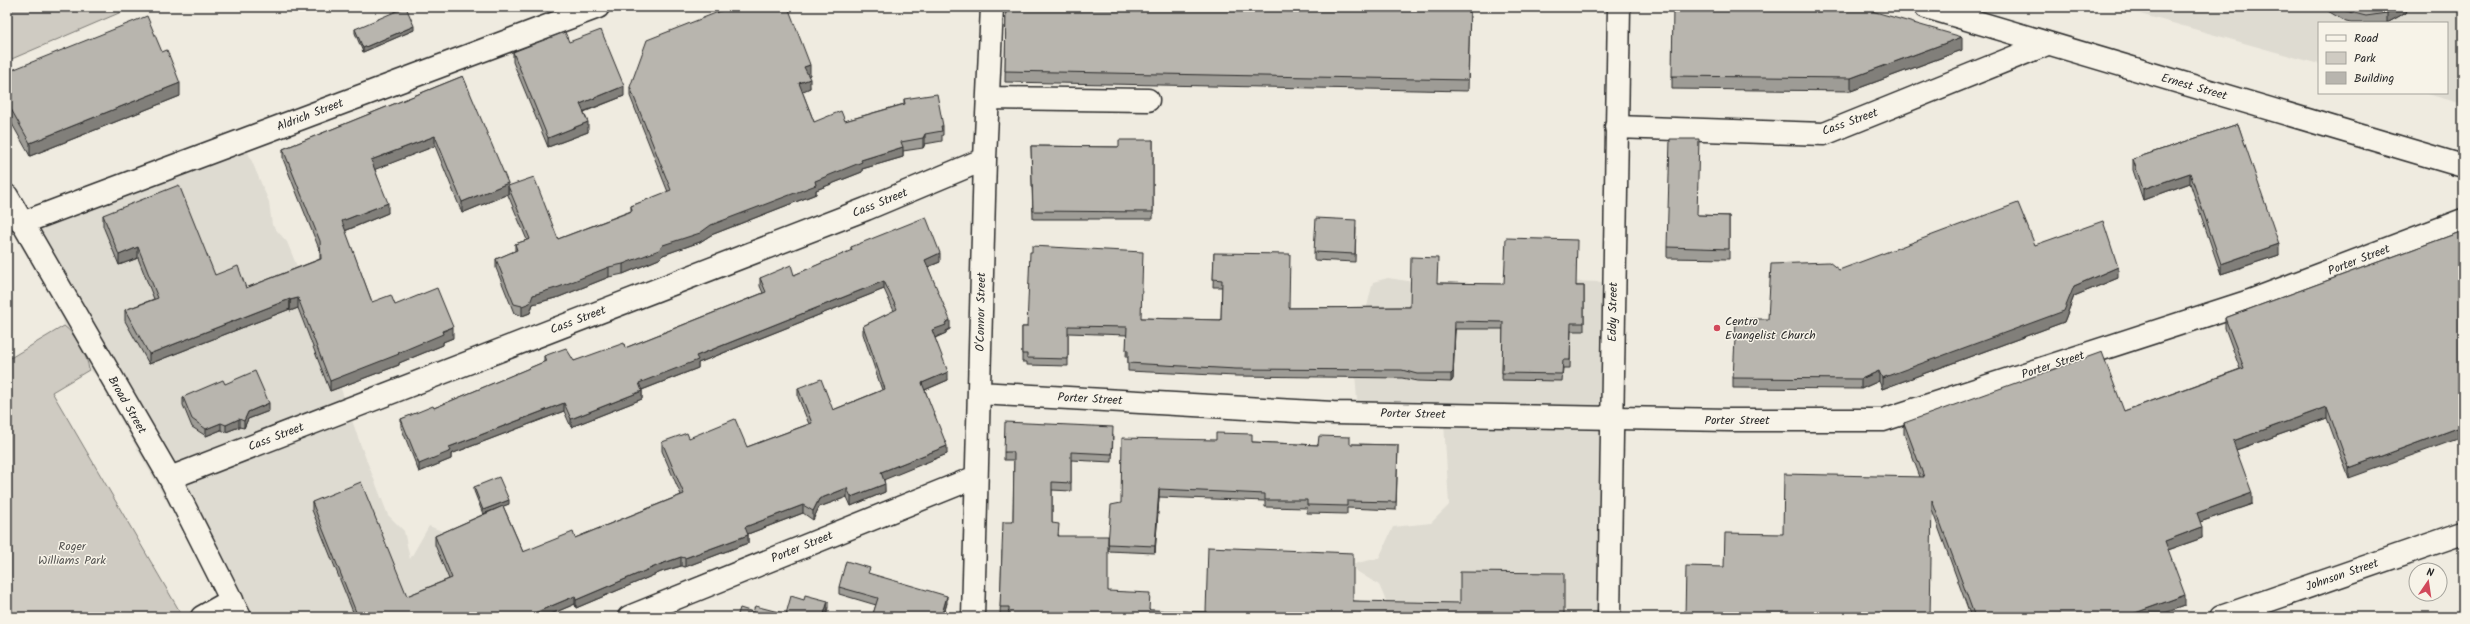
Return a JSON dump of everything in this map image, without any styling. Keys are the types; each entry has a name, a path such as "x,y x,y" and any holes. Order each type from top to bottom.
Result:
{"street":[{"name":"Aldrich Street","path":"22,223 598,7"},
{"name":"O'Connor Street","path":"973,617 985,160 992,7"},
{"name":"Eddy Street","path":"1609,617 1619,7"},
{"name":"Ernest Street","path":"1926,7 2463,166"},
{"name":"Cass Street","path":"1616,127 1824,134 2047,44"},
{"path":"989,98 1148,100"},
{"name":"Cass Street","path":"170,478 866,209 985,160"},
{"name":"Broad Street","path":"7,196 170,478 236,608"},
{"name":"Porter Street","path":"978,393 1333,412 1612,418 1883,420 2250,301 2463,220"},
{"name":"Porter Street","path":"629,617 976,477"},
{"name":"Johnson Street","path":"2221,617 2463,533"},
{"path":"202,617 236,608"}],"shaded area":[{"path":"2115,7 2463,7 2463,104 2428,94 2448,94 2448,22 2318,22 2318,64"},
{"path":"245,145 269,202 272,225 287,242 305,286 361,446 388,515 404,531 410,559 429,526 444,532 480,617 235,617 197,555 95,374 89,370 88,363 69,329 64,326 63,319 15,236 19,229"},
{"path":"1388,278 1480,292 1488,283 1529,287 1542,281 1612,282 1612,617 1393,617 1379,585 1355,570 1353,564 1379,558 1393,527 1431,523 1449,505 1444,423 1358,414 1354,359 1373,282"}],"green space":[{"path":"7,7 133,7 7,61"},
{"name":"Roger Williams Park","path":"64,326 72,334 80,346 89,370 52,392 183,617 7,617 7,360"}],"building":[{"path":"406,7 414,26 363,48 355,29"},
{"path":"731,7 788,7 810,65 804,67 810,79 799,83 814,122 841,111 845,121 905,104 904,99 937,94 943,126 941,126 942,131 925,134 923,138 901,142 903,147 861,160 862,162 815,181 816,185 711,225 700,233 663,245 659,250 623,264 609,267 559,287 533,295 530,303 522,306 514,304 496,259 517,250 515,244 530,239 508,186 534,177 558,239 632,211 631,206 671,190 630,87 647,40"},
{"path":"1006,7 1470,7 1468,80 1005,71"},
{"path":"1673,7 1858,7 1962,37 1851,78 1672,76"},
{"path":"2339,7 2397,7 2387,13 2366,16 2346,11"},
{"path":"147,16 162,52 167,50 180,83 30,143 7,102 7,72"},
{"path":"601,30 624,86 580,104 588,122 548,138 513,52 565,32 569,42"},
{"path":"463,76 508,183 462,202 435,136 371,160 388,203 342,221 372,302 391,295 395,305 437,288 453,327 442,331 443,334 398,353 399,354 330,381 298,298 290,299 149,354 125,310 158,298 138,247 119,255 103,215 179,185 215,275 238,266 246,288 321,259 320,241 283,149"},
{"path":"2238,124 2279,244 2221,264 2190,173 2143,189 2133,159"},
{"path":"1670,139 1699,139 1697,215 1729,216 1729,249 1667,247"},
{"path":"1119,140 1153,140 1153,212 1033,211 1031,146 1119,147"},
{"path":"2018,203 2035,245 2103,221 2118,267 2074,286 2064,311 1882,378 1879,371 1861,379 1733,378 1736,319 1768,319 1771,264 1829,262 1839,270"},
{"path":"926,217 940,253 925,260 950,320 945,323 946,325 932,330 948,372 922,383 947,446 881,472 885,484 851,497 847,488 819,499 813,511 803,505 745,527 748,535 685,558 681,557 661,564 576,600 575,596 525,617 358,617 312,502 361,482 407,596 452,578 435,536 503,506 523,552 573,532 575,538 684,494 662,442 687,433 689,438 735,419 747,447 812,423 798,388 821,379 833,410 885,389 863,326 897,309 884,281 696,356 698,360 639,383 642,391 571,419 564,403 449,447 451,451 419,464 401,419 433,406 434,408 546,361 544,356 566,348 574,361 624,343 625,348 766,292 760,278 791,265 794,275 852,250 851,247"},
{"path":"1316,218 1356,220 1355,254 1314,252"},
{"path":"2463,231 2463,426 2349,468 2327,407 2233,441 2252,493 2197,513 2202,527 2165,541 2185,595 2124,617 1975,617 1932,500 1930,617 1685,617 1686,566 1724,567 1725,533 1783,534 1784,474 1924,477 1904,423 2102,352 2124,411 2244,368 2225,318"},
{"path":"1506,238 1577,240 1576,286 1584,286 1584,323 1571,323 1570,360 1563,360 1562,374 1502,373 1503,322 1455,321 1453,372 1451,374 1417,374 1402,370 1236,369 1128,363 1128,350 1126,350 1127,327 1068,326 1068,359 1027,358 1027,354 1022,354 1022,327 1027,327 1030,252 1032,252 1032,246 1143,252 1141,318 1221,320 1222,280 1213,279 1214,253 1290,254 1289,308 1410,307 1411,257 1438,258 1437,283 1504,284"},
{"path":"255,371 269,403 248,412 244,421 239,419 226,425 221,423 206,429 192,419 183,397 223,380 225,384"},
{"path":"1005,422 1113,427 1112,454 1071,452 1071,483 1052,482 1052,523 1059,524 1058,536 1108,536 1108,591 1150,593 1149,610 1206,612 1208,547 1353,553 1353,601 1460,603 1460,572 1564,573 1564,617 1009,617 1009,607 1000,607 1003,522 1013,522 1014,454 1013,452 1004,452"},
{"path":"1216,433 1252,434 1252,442 1318,445 1319,436 1350,437 1350,444 1398,445 1396,502 1347,501 1347,506 1307,505 1307,500 1265,500 1265,494 1159,489 1155,546 1108,544 1111,505 1121,503 1122,438 1216,440"},
{"path":"499,477 509,500 483,510 474,487"},
{"path":"846,561 870,568 868,573 947,596 941,617 872,617 878,598 839,587"},
{"path":"805,595 828,601 823,617 737,617 740,608 753,612 755,606 786,614 791,596 804,600"}],"place":[{"name":"Centro Evangelist Church","path":"1717,328"}]}
